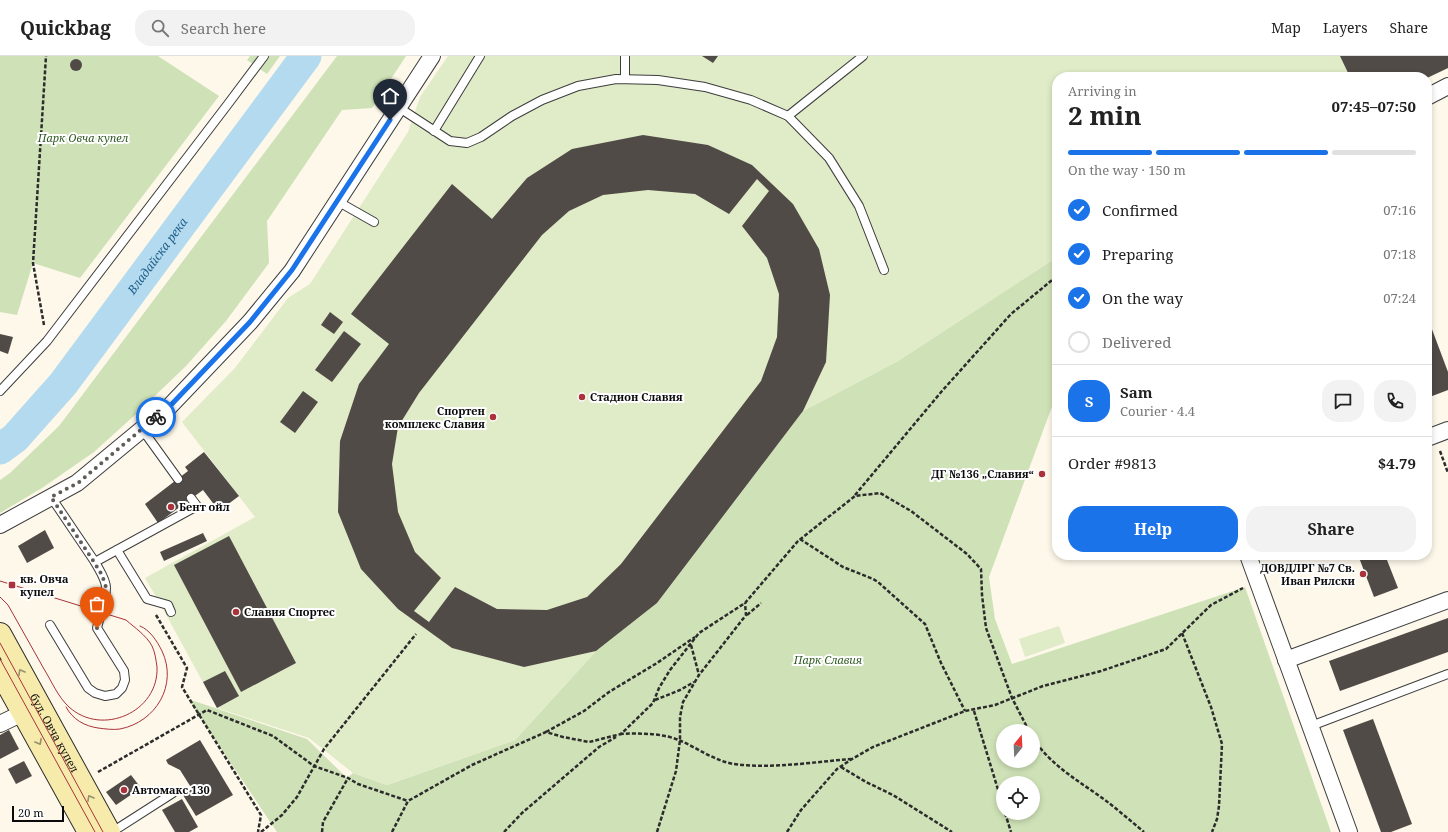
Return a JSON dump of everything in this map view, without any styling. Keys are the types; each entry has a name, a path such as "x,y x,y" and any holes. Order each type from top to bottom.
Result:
{"main road":[{"name":"бул. Овча купел","path":"0,634 31,709 89,832"},
{"name":"бул. Овча купел","path":"0,671 31,709 110,832"}],"street":[{"path":"0,525 78,483 169,407 250,322 292,270 432,56"},
{"path":"1432,94 1448,86"},
{"path":"1250,560 1349,832"},
{"path":"1286,660 1448,600"},
{"path":"0,724 31,709"}],"lane":[{"path":"0,390 47,341 264,56"},
{"path":"434,131 480,56"},
{"path":"625,56 625,79"},
{"path":"788,116 864,56"},
{"path":"398,107 450,141 467,143 481,137 512,116 542,100 578,86 616,79 658,80 705,87 751,100 788,116 829,158 859,206 884,270"},
{"path":"337,201 374,222"},
{"path":"142,429 178,480"},
{"path":"50,625 88,688 95,693 105,696 116,694 122,688 125,680 124,671 97,628 106,587 102,575 51,497"},
{"path":"94,562 197,506 192,498"},
{"path":"117,550 147,599 168,605 171,612"},
{"path":"1311,726 1448,674"},
{"path":"110,832 173,793"}],"path":[{"path":"46,56 33,263 47,341"},
{"path":"392,832 408,801 472,766 546,732 584,711 609,692 690,642 699,634 745,603 800,539 855,496 942,391 1011,314 1052,280"},
{"path":"1436,434 1448,473"},
{"path":"855,496 880,493 912,511 967,554 981,569 986,628 1012,698 1025,724"},
{"path":"800,539 843,567 878,582 925,624 941,663 965,712"},
{"path":"787,832 800,810 825,782 852,758 873,747 965,712 995,705 1043,686 1101,671 1166,649 1211,605 1257,580"},
{"path":"147,599 188,668 182,687 261,815 258,832"},
{"path":"745,603 746,616"},
{"path":"657,832 676,771 680,740 680,717 683,702 694,681 746,616 761,603"},
{"path":"1182,633 1211,707 1222,744 1220,806 1212,832"},
{"path":"261,832 282,815 297,797 324,749 416,634"},
{"path":"690,642 699,675"},
{"path":"504,832 522,813 599,747 621,734 639,718 654,700 659,688 670,670 690,642"},
{"path":"654,700 680,690 694,681"},
{"path":"94,774 207,710 273,736 314,766 348,778 358,784 408,801"},
{"path":"974,711 996,783"},
{"path":"546,732 590,742 621,734 651,734 680,740 711,757 733,764 762,766 852,758"},
{"path":"1040,747 1049,759 1066,773 1104,800 1144,832"},
{"path":"841,767 866,782 893,795 952,832"},
{"path":"322,832 323,822 348,778"},
{"path":"1007,820 1011,832"}],"green space":[{"name":"Парк Овча купел","path":"0,56 158,56 219,96 80,278 33,263 17,315 0,312"},
{"path":"250,56 280,56 267,74 247,60"},
{"path":"337,56 406,56 372,108 342,110 267,221 269,263 226,321 186,366 94,452 42,488 0,513 0,480 10,473 59,426"},
{"name":"Спортен комплекс Славия","path":"448,56 1448,56 1448,68 1432,76 1432,72 1052,72 1052,260 898,361 803,411 657,603 596,651 515,740 387,785 353,773 309,738 217,708 145,578 255,517 182,422 235,368 288,298 310,284 408,132 420,97"},
{"name":"Парк Славия","path":"1052,260 1052,407 989,577 995,619 1012,664 1245,587 1331,832 277,832 188,699 307,739 347,778 353,773 387,785 515,740 596,651 657,603 803,411 898,361"},
{"path":"1059,626 1065,643 1025,657 1019,639"}],"building":[{"path":"702,56 718,56 713,63"},
{"path":"1340,56 1448,56 1448,68 1432,76 1432,72 1348,72"},
{"path":"78,59 81,60 81,70 74,71 71,70 70,63 71,60"},
{"path":"643,135 708,145 752,165 793,204 819,249 830,295 826,362 803,411 657,603 596,651 524,667 452,648 398,609 361,569 338,512 340,441 359,384 389,344 351,314 452,184 492,219 527,178 572,149","holes":["757,179 769,191 742,226 767,258 779,294 777,337 761,381 621,564 587,597 547,610 497,609 455,587 429,622 414,611 441,578 415,552 398,512 392,464 398,427 419,393 542,235 569,211 603,195 648,190 695,194 729,214"]},
{"path":"330,312 343,322 334,334 321,325"},
{"path":"1432,329 1448,372 1448,390 1432,396"},
{"path":"344,331 361,344 332,382 315,370"},
{"path":"0,334 13,337 8,354 0,351"},
{"path":"303,391 318,402 295,433 280,422"},
{"path":"204,452 239,496 219,511 203,490 158,523 145,504 188,471 185,467"},
{"path":"45,530 54,548 27,563 18,546"},
{"path":"203,533 207,541 164,561 160,552"},
{"path":"229,536 296,663 241,692 174,565"},
{"path":"1360,560 1387,560 1398,588 1374,597"},
{"path":"1448,618 1448,652 1340,691 1329,661"},
{"path":"225,671 239,696 217,708 203,682"},
{"path":"1373,719 1412,824 1391,832 1381,832 1343,730"},
{"path":"9,730 19,749 0,759 0,735"},
{"path":"200,740 233,795 196,816 183,795 192,789 180,770 168,764 166,760"},
{"path":"24,761 32,776 16,784 8,769"},
{"name":"Автомакс 130","path":"131,775 141,788 116,805 106,792"},
{"path":"182,799 198,827 189,832 175,832 162,810"}],"waterway":[{"name":"Владайска река","path":"0,449 15,438 63,384 306,56"}],"tram line":[{"path":"0,581 126,620 147,638 154,651 157,667 155,683 149,696 139,707 126,715 112,719 97,720 82,716 69,707 55,689 8,605 0,597"},
{"path":"66,707 76,719 88,726 112,729 120,729 133,725 144,719 153,710 165,689 167,677 166,664 162,651 155,640 147,630 140,626"},
{"path":"0,643 103,832"},
{"path":"0,659 95,832"}],"way so far":[{"path":"97,628 106,587 102,575 51,497 78,483 156,417"}],"place":[{"name":"Стадион Славия","path":"582,397"},
{"name":"Спортен комплекс Славия","path":"493,417"},
{"name":"ДГ №136 „Славия“","path":"1042,474"},
{"name":"Бент ойл","path":"171,507"},
{"name":"ДОВДЛРГ №7 Св. Иван Рилски","path":"1363,574"},
{"name":"кв. Овча купел","path":"12,585"},
{"name":"Славия Спортес","path":"236,612"},
{"name":"Автомакс 130","path":"124,790"}],"route":[{"path":"156,417 169,407 250,322 292,270 390,120"}]}
